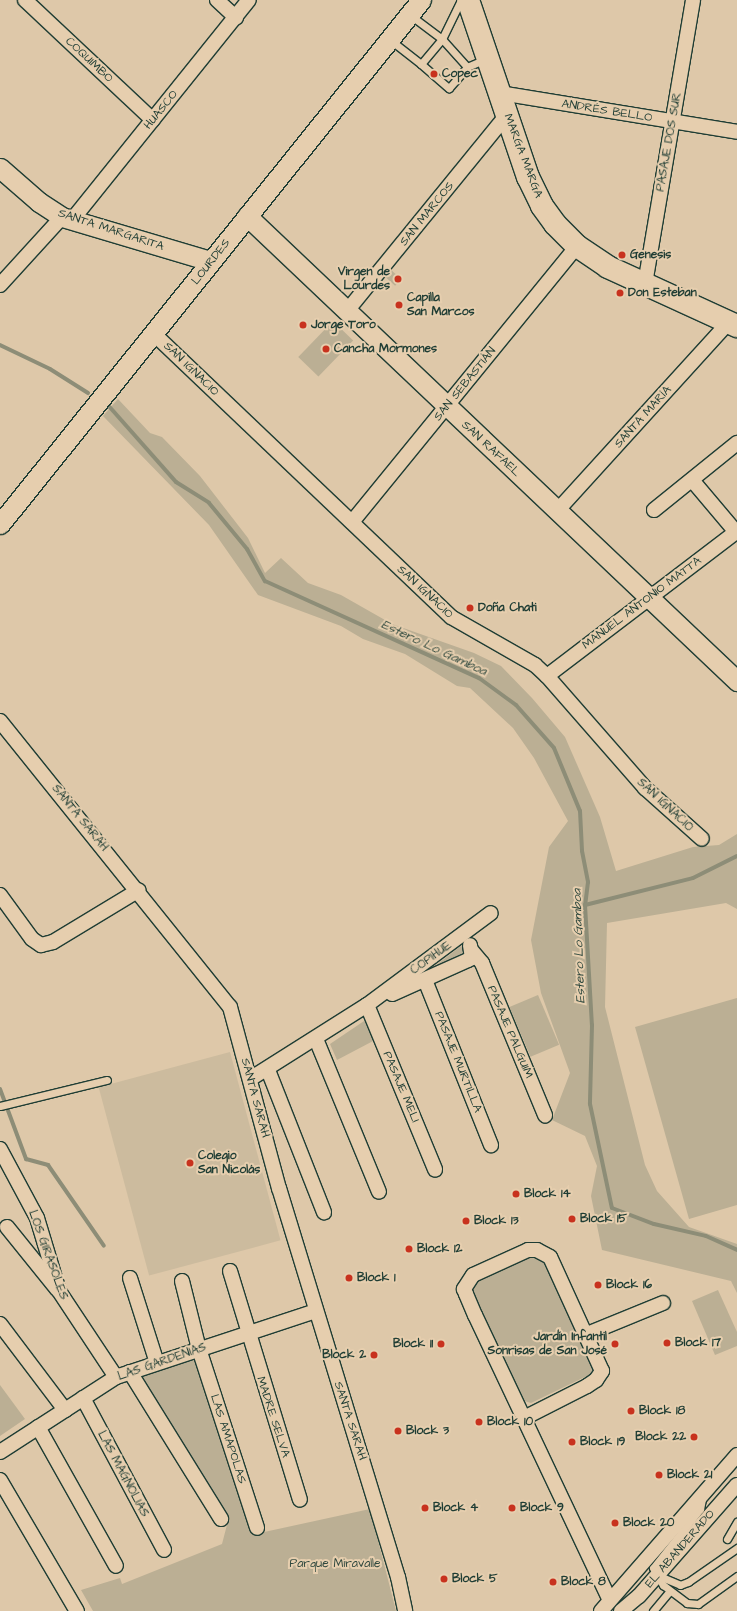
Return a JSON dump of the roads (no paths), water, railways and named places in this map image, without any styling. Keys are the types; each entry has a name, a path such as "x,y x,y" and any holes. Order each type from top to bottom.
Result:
{"main road":[{"name":"MARGA MARGA","path":"468,0 500,93 506,116 528,177 542,206 577,246 608,267 733,324"}],"street":[{"name":"COQUIMBO","path":"25,0 153,120"},
{"path":"217,0 236,18"},
{"name":"HUASCO","path":"0,285 67,219 153,120 249,0"},
{"name":"PASAJE DOS SUR","path":"645,284 693,0"},
{"name":"LOURDES","path":"0,524 415,7"},
{"name":"ANDRÉS BELLO","path":"500,93 737,132"},
{"name":"SAN MARCOS","path":"347,311 506,116"},
{"name":"SANTA MARGARITA","path":"0,168 39,202 67,219 211,261"},
{"name":"SAN RAFAEL","path":"247,216 446,407 737,681"},
{"name":"SAN SEBASTIÁN","path":"352,522 577,246"},
{"name":"SANTA MARÍA","path":"557,511 733,324"},
{"name":"SAN IGNACIO","path":"154,334 451,617 535,665 547,676 645,788 702,839"},
{"path":"654,510 737,443"},
{"path":"692,480 736,531"},
{"name":"MANUEL ANTONIO MATTA","path":"547,676 736,531"},
{"name":"SANTA SARAH","path":"0,721 139,890 230,1007 279,1188 315,1311 398,1577 405,1611"},
{"path":"0,895 32,939 41,945 52,942 139,890"},
{"path":"456,940 491,913"},
{"name":"COPIHUE","path":"250,1079 268,1070 367,1005 456,940 468,941 472,951 472,958 367,1005"},
{"name":"PASAJE PALGUIM","path":"472,951 482,963 545,1115"},
{"name":"PASAJE MURTILLA","path":"425,980 491,1145"},
{"name":"PASAJE MELI","path":"367,1005 436,1169"},
{"path":"316,1039 380,1192"},
{"path":"268,1070 324,1212"},
{"name":"LOS GIRASOLES","path":"0,1149 37,1218 59,1291 116,1377"},
{"path":"7,1227 59,1291"},
{"path":"524,1418 596,1380 602,1371 587,1334 550,1257 542,1251 528,1250 473,1275 465,1284 466,1294 524,1418 605,1606"},
{"name":"MADRE SELVA","path":"230,1271 247,1333 300,1500"},
{"path":"130,1278 157,1363"},
{"name":"LAS AMAPOLAS","path":"182,1281 199,1349 257,1528"},
{"path":"587,1334 663,1303"},
{"name":"LAS GARDENIAS","path":"0,1452 116,1377 315,1311"},
{"path":"0,1324 65,1410"},
{"path":"130,1372 221,1519"},
{"name":"LAS MAGNOLIAS","path":"83,1398 164,1550"},
{"path":"38,1427 116,1566"},
{"name":"EL ABANDERADO","path":"605,1606 737,1455"},
{"path":"0,1480 77,1611"},
{"name":"EL ABANDERADO","path":"621,1611 639,1596 737,1484"}],"lane":[{"path":"422,64 442,39 461,0"},
{"path":"415,7 467,67"},
{"path":"389,39 422,64 449,88 467,67 488,59"},
{"path":"0,1106 107,1080"},
{"path":"703,1493 700,1509 653,1568 670,1591 688,1603 698,1604 737,1576"},
{"path":"727,1539 737,1522"},
{"path":"657,1575 676,1584 688,1582 737,1548"},
{"path":"652,1611 670,1591"}],"waterway":[{"name":"Estero Lo Gamboa","path":"0,345 50,369 88,393"},
{"name":"Estero Lo Gamboa","path":"107,404 176,482 209,503 247,549 265,581 479,678 516,705 554,748 580,811 582,851 588,882 585,905 592,1025 590,1104 612,1208 654,1224 706,1236 737,1250"},
{"path":"585,905 693,878 737,856"},
{"path":"0,1089 26,1159 48,1165 104,1246"}],"place":[{"name":"Copec","path":"434,74"},
{"name":"Genesis","path":"622,255"},
{"name":"Virgen de Lourdes","path":"398,279"},
{"name":"Don Esteban","path":"620,293"},
{"name":"Capilla San Marcos","path":"399,305"},
{"name":"Jorge Toro","path":"303,325"},
{"name":"Cancha Mormones","path":"326,349"},
{"name":"Doña Chati","path":"470,608"},
{"name":"Colegio San Nicolás","path":"190,1163"},
{"name":"Block 14","path":"516,1194"},
{"name":"Block 15","path":"572,1219"},
{"name":"Block 13","path":"466,1221"},
{"name":"Block 12","path":"409,1249"},
{"name":"Block 1","path":"349,1278"},
{"name":"Block 16","path":"598,1285"},
{"name":"Block 17","path":"667,1343"},
{"name":"Block 11","path":"441,1344"},
{"name":"Jardín Infantil Sonrisas de San José","path":"615,1344"},
{"name":"Block 2","path":"374,1355"},
{"name":"Block 18","path":"631,1411"},
{"name":"Block 10","path":"479,1422"},
{"name":"Block 3","path":"398,1431"},
{"name":"Block 22","path":"694,1437"},
{"name":"Block 19","path":"572,1442"},
{"name":"Block 21","path":"659,1475"},
{"name":"Block 4","path":"425,1508"},
{"name":"Block 9","path":"512,1508"},
{"name":"Block 20","path":"615,1523"},
{"name":"Block 5","path":"444,1579"},
{"name":"Block 8","path":"553,1582"}],"park label":[{"name":"Parque Miravalle","path":"335,1564"}]}
